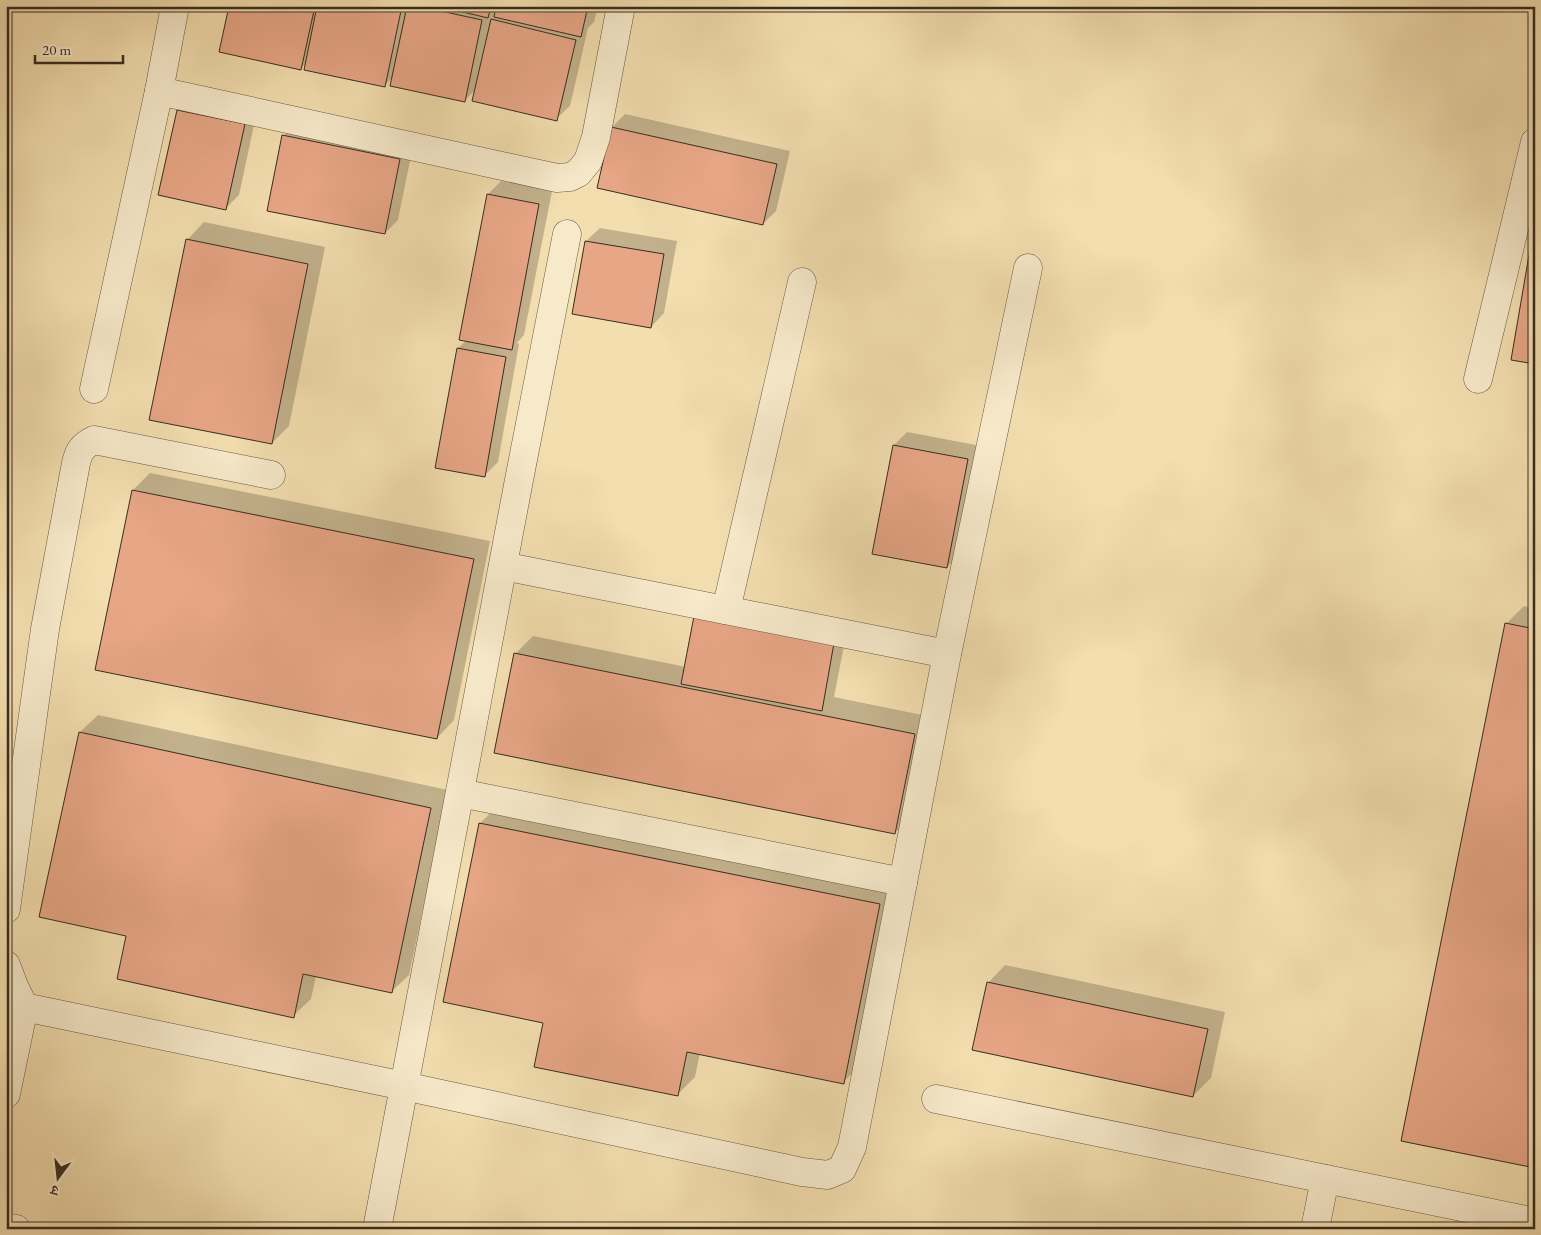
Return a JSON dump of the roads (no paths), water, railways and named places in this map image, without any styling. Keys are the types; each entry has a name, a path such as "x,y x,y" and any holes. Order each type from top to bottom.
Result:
{"street":[{"path":"94,389 159,91 175,6"},
{"path":"159,91 557,178 570,177 578,173 588,161 596,137 621,6"},
{"path":"1478,379 1535,142"},
{"path":"377,1229 567,234"},
{"path":"24,1007 404,1086 802,1172 828,1175 842,1169 852,1147 947,654 1028,268"},
{"path":"726,610 802,282"},
{"path":"6,908 45,629 80,450 84,444 94,440 271,475"},
{"path":"503,566 947,654"},
{"path":"460,793 903,882"},
{"path":"6,965 24,1007 6,1094"},
{"path":"936,1099 1535,1222"},
{"path":"1315,1229 1326,1179"},
{"path":"6,1227 16,1229"}]}
